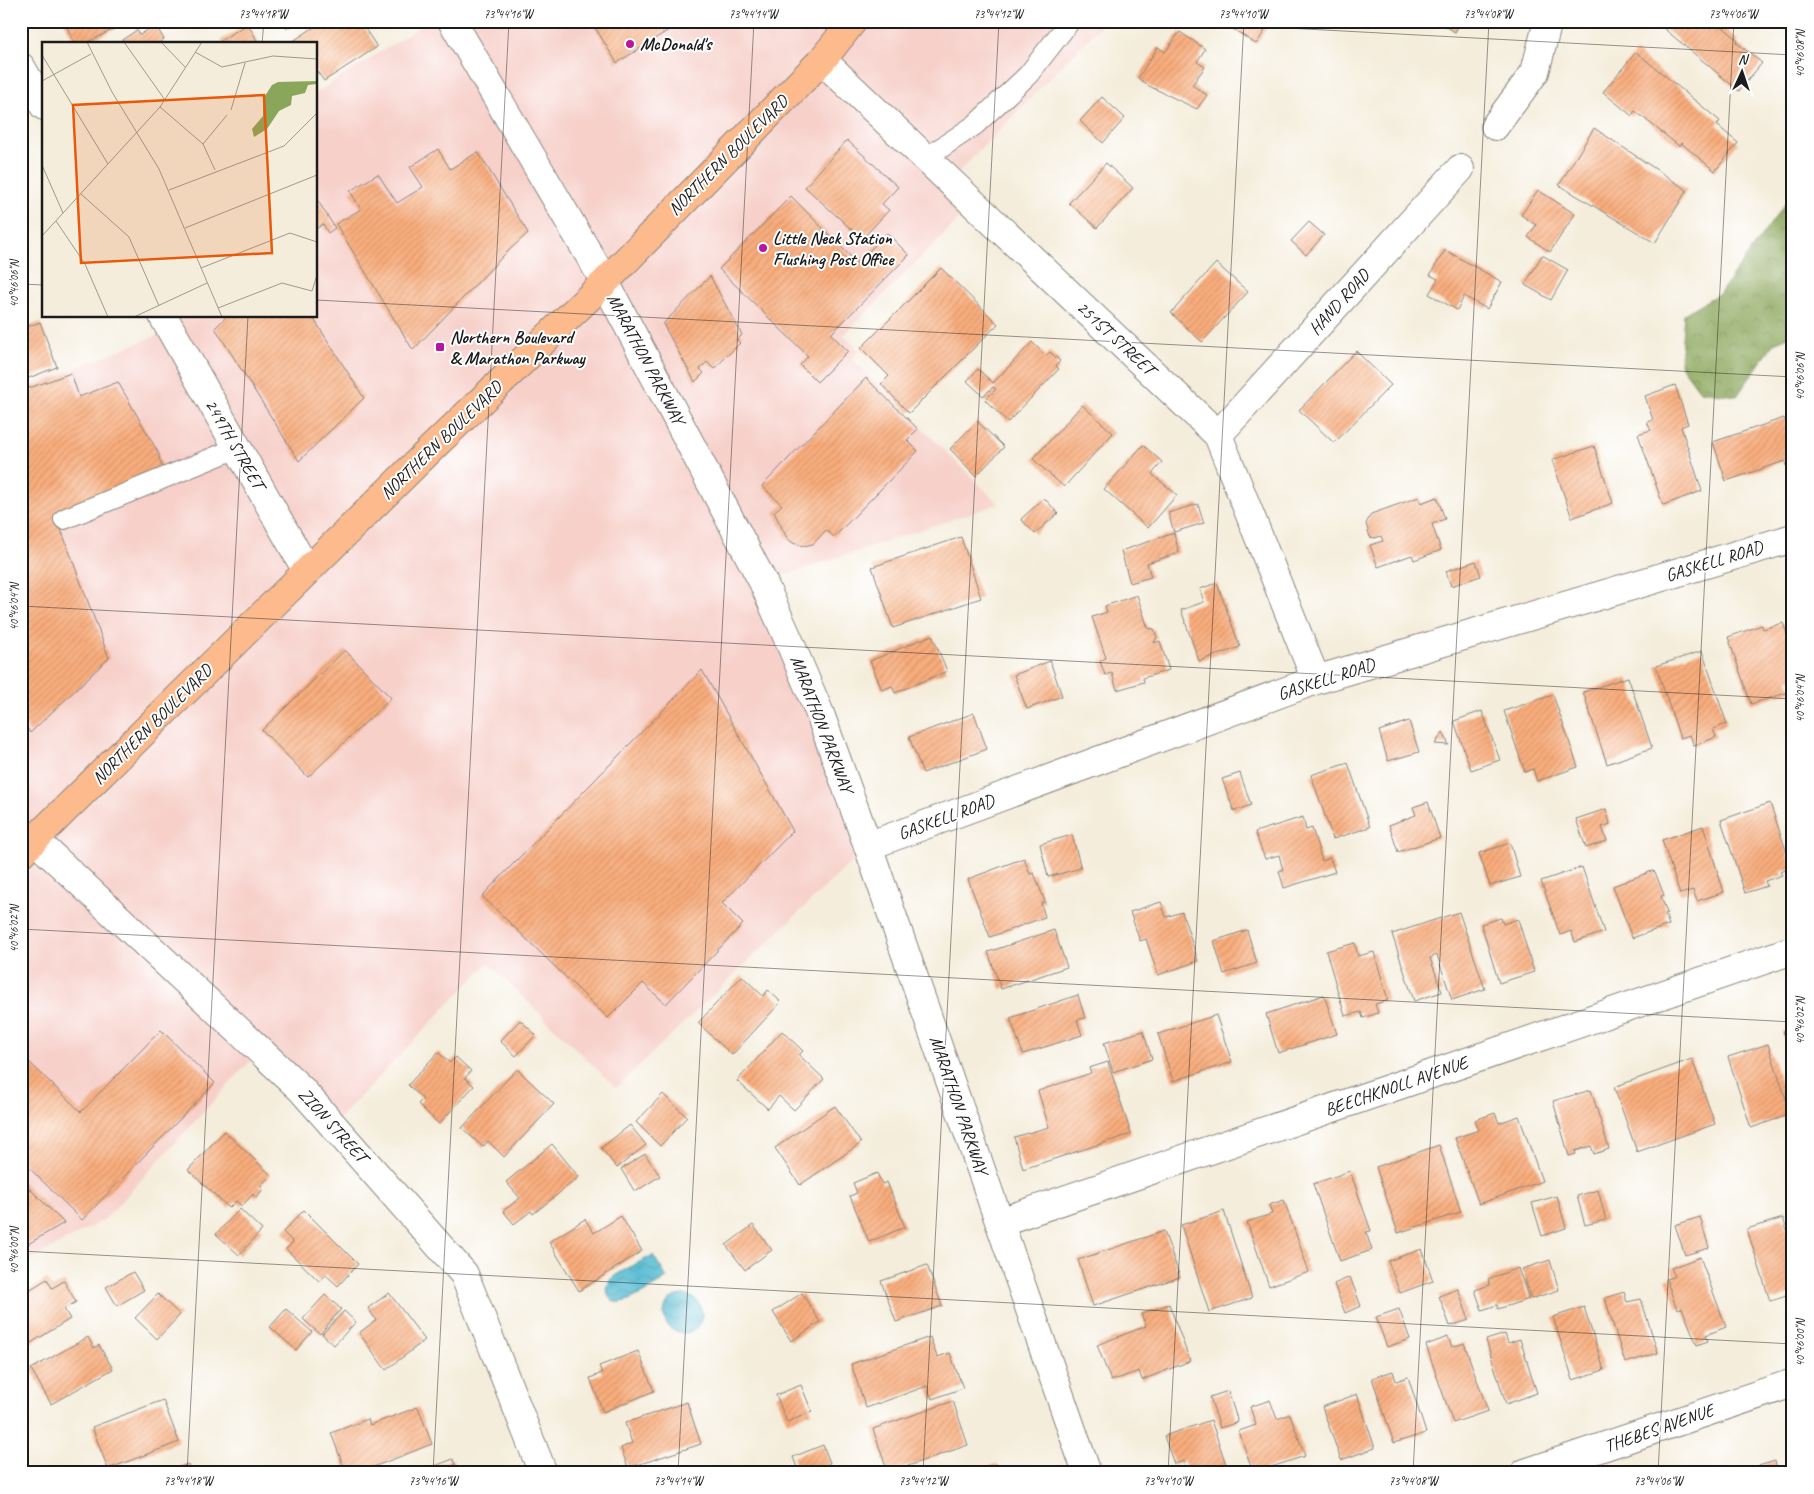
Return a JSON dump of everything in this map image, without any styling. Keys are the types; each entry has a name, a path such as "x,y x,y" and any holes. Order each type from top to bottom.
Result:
{"main road":[{"name":"NORTHERN BOULEVARD","path":"28,847 307,571 605,282 822,60 853,21"}],"street":[{"name":"MARATHON PARKWAY","path":"452,21 605,282 763,582 820,714 1088,1473"},
{"path":"1495,126 1535,72 1548,21"},
{"name":"251ST STREET","path":"822,60 1218,435 1316,680"},
{"path":"21,66 42,103"},
{"name":"HAND ROAD","path":"1218,435 1460,170"},
{"name":"249TH STREET","path":"164,318 307,571"},
{"name":"GASKELL ROAD","path":"868,846 1316,680 1793,538"},
{"name":"ZION STREET","path":"28,847 301,1088 464,1274 544,1473"},
{"name":"BEECHKNOLL AVENUE","path":"1000,1222 1793,950"},
{"name":"THEBES AVENUE","path":"1525,1473 1793,1383"}],"lane":[{"path":"926,158 974,125 1028,75 1070,21"},
{"path":"64,519 237,448"}],"shaded area":[{"path":"429,21 1105,21 950,181 974,204 844,335 859,351 852,359 999,504 763,582 868,846 616,1088 488,963 331,1127 255,1056 105,1219 21,1265 21,390 170,330 164,318 318,318 318,92"}],"green space":[{"path":"1793,193 1793,335 1774,343 1737,396 1700,391 1680,364 1684,314 1720,293"}],"water":[{"path":"653,1255 667,1278 627,1301 612,1301 607,1290 612,1278"},
{"path":"683,1295 697,1300 702,1314 697,1328 683,1333 669,1328 664,1314 669,1300"}],"building":[{"path":"64,21 130,21 88,42 74,42"},
{"path":"282,21 299,21 287,28"},
{"path":"323,21 360,21 377,47 324,81 318,73 318,42 292,42"},
{"path":"591,21 676,21 678,24 617,63"},
{"path":"1221,21 1269,21 1271,22 1256,44"},
{"path":"1438,21 1461,21 1455,32"},
{"path":"1655,21 1716,21 1738,40 1736,42 1762,63 1739,91"},
{"path":"248,24 258,42 222,42 221,40"},
{"path":"155,25 164,39 160,42 119,42 137,30 140,35"},
{"path":"1180,32 1205,49 1197,62 1205,67 1192,85 1207,95 1197,109 1149,86 1138,78 1158,47 1165,52"},
{"path":"1636,52 1720,121 1717,125 1738,143 1715,171 1681,143 1679,146 1635,111 1632,116 1603,92"},
{"path":"1102,97 1125,118 1103,143 1080,121"},
{"path":"1594,128 1687,190 1655,243 1559,185"},
{"path":"847,140 898,187 882,204 889,210 862,239 805,187"},
{"path":"438,149 450,169 478,152 528,233 504,255 413,350 336,224 361,209 350,191 378,174 397,203 423,187 410,167"},
{"path":"1106,163 1133,188 1097,228 1069,203"},
{"path":"1538,190 1575,214 1550,252 1528,237 1536,225 1521,215"},
{"path":"791,196 857,263 887,233 909,255 831,334 848,351 817,382 800,365 808,356 719,269"},
{"path":"318,201 335,228 328,233 323,224 318,228"},
{"path":"1309,222 1324,235 1306,255 1291,241"},
{"path":"1445,250 1502,282 1487,309 1464,296 1457,310 1429,294 1438,279 1430,275"},
{"path":"1542,255 1568,270 1551,300 1525,285"},
{"path":"1216,263 1248,292 1202,342 1171,313"},
{"path":"941,268 998,324 909,413 881,384 889,376 861,348"},
{"path":"710,276 742,335 737,340 740,343 714,369 707,362 700,369 704,373 695,382 663,324"},
{"path":"225,318 313,318 364,398 299,461 215,328"},
{"path":"40,322 57,367 21,381 21,329"},
{"path":"1032,342 1046,356 1050,352 1060,361 1056,366 1059,369 1008,422 985,400 996,389 993,387 983,396 967,381 978,369 993,383"},
{"path":"1356,351 1391,385 1334,443 1299,410"},
{"path":"71,373 79,397 118,382 159,454 166,475 56,516 109,658 30,733 21,718 21,391"},
{"path":"866,378 918,429 907,440 918,451 834,537 826,530 813,544 803,546 793,543 787,538 774,512 782,505 762,486"},
{"path":"1675,385 1688,424 1681,427 1702,491 1663,505 1638,434 1651,430 1647,422 1653,420 1645,396"},
{"path":"1082,405 1113,433 1064,487 1033,459"},
{"path":"1784,418 1793,443 1793,463 1786,466 1785,461 1726,481 1713,442"},
{"path":"977,421 1004,447 976,476 950,449"},
{"path":"1143,445 1162,462 1152,474 1177,495 1148,528 1104,489"},
{"path":"1594,446 1613,503 1572,518 1552,460"},
{"path":"1419,497 1421,503 1437,497 1445,519 1432,524 1441,550 1414,560 1412,555 1378,567 1370,545 1383,541 1381,536 1370,537 1366,524 1371,514"},
{"path":"1044,498 1058,513 1035,534 1021,519"},
{"path":"1198,504 1204,523 1174,532 1168,513"},
{"path":"1174,533 1179,553 1147,563 1151,577 1130,583 1121,551"},
{"path":"961,537 981,598 893,628 872,567"},
{"path":"1476,561 1481,576 1451,586 1446,571"},
{"path":"1217,583 1240,647 1199,661 1181,610 1204,602 1200,589"},
{"path":"1137,595 1148,628 1154,629 1157,637 1154,643 1160,641 1169,670 1143,678 1144,682 1117,690 1112,673 1105,675 1100,661 1106,658 1092,617 1107,612 1105,606"},
{"path":"1783,623 1793,649 1793,678 1788,680 1792,691 1751,704 1728,637 1762,625 1763,629"},
{"path":"932,635 947,671 895,693 892,686 882,690 870,661"},
{"path":"345,650 391,698 308,777 262,730"},
{"path":"1702,651 1727,724 1713,729 1716,737 1694,746 1690,735 1680,738 1656,666"},
{"path":"1050,661 1062,696 1027,709 1014,675"},
{"path":"702,670 793,831 722,903 743,924 666,1004 643,983 608,1018 482,896"},
{"path":"1628,677 1652,748 1607,764 1583,692"},
{"path":"1553,695 1578,767 1537,781 1533,769 1525,772 1504,711"},
{"path":"1482,711 1500,760 1471,770 1454,721"},
{"path":"974,713 987,749 923,773 909,737"},
{"path":"1409,721 1419,752 1388,761 1379,731"},
{"path":"1443,732 1449,745 1435,744"},
{"path":"1348,763 1370,827 1333,839 1311,775"},
{"path":"1240,773 1251,805 1234,811 1222,779"},
{"path":"1428,802 1440,838 1398,852 1389,825 1416,815 1413,807"},
{"path":"1770,803 1792,868 1780,872 1782,875 1765,881 1767,886 1745,893 1721,820"},
{"path":"1606,809 1610,824 1602,827 1607,841 1586,848 1576,819"},
{"path":"1303,817 1306,830 1312,828 1322,861 1330,858 1335,872 1284,888 1279,871 1283,870 1279,855 1265,859 1255,832"},
{"path":"1703,826 1724,892 1697,901 1693,890 1680,894 1662,840"},
{"path":"1072,835 1081,868 1048,877 1040,844"},
{"path":"1510,843 1520,877 1490,886 1479,853"},
{"path":"1024,858 1030,874 1034,873 1045,902 1041,903 1045,917 990,937 968,879"},
{"path":"1582,867 1604,932 1575,942 1571,931 1560,935 1541,881"},
{"path":"1652,871 1655,872 1664,895 1661,896 1669,925 1632,938 1613,886"},
{"path":"1161,902 1166,917 1182,912 1198,961 1158,975 1146,939 1140,941 1130,912"},
{"path":"1459,912 1485,989 1452,1000 1437,955 1430,958 1442,992 1414,1001 1392,934"},
{"path":"1501,918 1503,924 1518,919 1534,972 1499,983 1481,924"},
{"path":"1054,930 1067,967 1001,989 988,952"},
{"path":"1247,930 1257,963 1224,974 1214,941"},
{"path":"1355,943 1358,956 1374,952 1388,1000 1375,1004 1378,1013 1363,1018 1361,1012 1345,1016 1326,951"},
{"path":"742,976 763,996 768,990 781,1002 732,1055 698,1023"},
{"path":"1078,995 1085,1018 1077,1020 1082,1035 1023,1054 1010,1018"},
{"path":"1324,995 1337,1034 1278,1053 1266,1014"},
{"path":"1216,1015 1232,1062 1173,1081 1158,1034"},
{"path":"520,1020 536,1035 516,1056 500,1041"},
{"path":"1793,1028 1793,1060 1792,1060 1783,1031"},
{"path":"161,1030 215,1083 82,1220 21,1160 21,1054 81,1112"},
{"path":"782,1031 803,1051 799,1055 824,1079 794,1110 779,1096 768,1109 737,1081"},
{"path":"1143,1031 1152,1059 1113,1072 1104,1043"},
{"path":"1768,1044 1791,1114 1751,1128 1728,1057"},
{"path":"438,1052 450,1063 456,1057 471,1071 465,1078 474,1086 439,1124 418,1104 423,1099 408,1085"},
{"path":"1692,1059 1715,1124 1637,1152 1614,1087"},
{"path":"1108,1062 1131,1134 1023,1169 1014,1137 1049,1127 1038,1091 1091,1073 1089,1068"},
{"path":"517,1069 554,1104 504,1157 488,1141 483,1147 462,1128"},
{"path":"1591,1090 1609,1149 1594,1154 1591,1146 1575,1151 1576,1154 1569,1156 1553,1101"},
{"path":"663,1094 687,1117 660,1146 636,1122"},
{"path":"835,1106 861,1143 800,1185 775,1148"},
{"path":"1495,1113 1499,1123 1519,1116 1542,1181 1479,1204 1455,1138 1479,1130 1475,1120"},
{"path":"630,1125 646,1145 617,1168 601,1148"},
{"path":"224,1131 271,1175 260,1186 263,1189 256,1198 253,1194 242,1206 236,1201 229,1208 188,1170"},
{"path":"552,1144 579,1177 533,1214 531,1211 514,1224 503,1211 520,1198 506,1182"},
{"path":"1439,1145 1461,1212 1398,1233 1376,1167"},
{"path":"645,1154 660,1176 635,1192 621,1169"},
{"path":"1350,1171 1371,1231 1366,1232 1372,1250 1340,1261 1313,1184"},
{"path":"877,1173 882,1184 887,1182 905,1227 869,1242 850,1196 857,1193 853,1183"},
{"path":"21,1180 64,1223 21,1248"},
{"path":"1598,1190 1606,1220 1585,1225 1577,1196"},
{"path":"1557,1196 1566,1228 1542,1236 1532,1203"},
{"path":"1284,1200 1309,1272 1269,1286 1247,1222 1272,1214 1269,1205"},
{"path":"240,1209 262,1230 239,1255 216,1234"},
{"path":"304,1210 358,1264 338,1286 326,1275 319,1281 286,1249 293,1242 283,1232"},
{"path":"1224,1211 1252,1298 1209,1312 1181,1225"},
{"path":"621,1216 642,1251 579,1291 549,1242 585,1219 594,1233"},
{"path":"1700,1217 1709,1248 1685,1255 1675,1225"},
{"path":"1783,1218 1793,1250 1793,1294 1770,1301 1747,1229"},
{"path":"753,1225 772,1250 745,1270 726,1245"},
{"path":"1164,1231 1180,1277 1093,1306 1078,1260"},
{"path":"1422,1249 1433,1281 1400,1293 1388,1261"},
{"path":"1700,1257 1726,1327 1706,1335 1708,1341 1697,1345 1682,1308 1677,1309 1666,1279 1675,1276 1671,1268"},
{"path":"1550,1260 1559,1290 1531,1299 1522,1269"},
{"path":"927,1265 942,1306 896,1322 881,1281"},
{"path":"1518,1268 1529,1299 1498,1309 1497,1305 1482,1310 1475,1290 1490,1285 1488,1279"},
{"path":"133,1272 144,1290 117,1306 106,1287"},
{"path":"1350,1277 1361,1306 1345,1313 1334,1284"},
{"path":"47,1279 52,1288 64,1281 76,1302 64,1309 70,1319 21,1349 21,1295"},
{"path":"1458,1289 1469,1320 1450,1326 1439,1296"},
{"path":"1624,1292 1627,1302 1641,1299 1658,1353 1625,1363 1605,1298"},
{"path":"389,1293 425,1340 386,1370 359,1333 376,1320 368,1308"},
{"path":"802,1293 820,1322 791,1341 773,1312"},
{"path":"158,1294 180,1315 157,1339 135,1318"},
{"path":"325,1295 341,1309 320,1334 303,1319"},
{"path":"1169,1304 1190,1361 1142,1380 1139,1371 1111,1381 1097,1345 1146,1326 1141,1314"},
{"path":"1584,1307 1604,1370 1573,1380 1553,1317"},
{"path":"286,1309 312,1332 296,1350 270,1327"},
{"path":"1399,1309 1410,1339 1387,1347 1376,1317"},
{"path":"344,1311 356,1322 334,1345 322,1334"},
{"path":"1505,1334 1508,1343 1520,1339 1537,1393 1506,1404 1486,1340"},
{"path":"88,1337 94,1348 99,1345 113,1369 51,1404 31,1369"},
{"path":"930,1337 937,1357 950,1353 963,1388 932,1399 927,1386 866,1408 851,1364"},
{"path":"1448,1337 1452,1347 1464,1343 1488,1411 1453,1423 1426,1345"},
{"path":"638,1351 654,1391 603,1412 590,1378 602,1373 599,1366"},
{"path":"1393,1371 1396,1381 1408,1377 1426,1433 1394,1443 1372,1378"},
{"path":"801,1385 812,1412 787,1422 776,1395"},
{"path":"1228,1391 1238,1422 1220,1428 1210,1397"},
{"path":"1357,1394 1375,1448 1341,1460 1322,1407"},
{"path":"163,1400 179,1442 108,1469 92,1427"},
{"path":"1270,1400 1277,1419 1290,1414 1305,1456 1253,1473 1239,1431 1256,1425 1250,1407"},
{"path":"953,1401 968,1445 888,1473 873,1429"},
{"path":"687,1402 701,1444 628,1468 621,1448 632,1443 625,1423"},
{"path":"418,1407 432,1444 358,1473 346,1473 331,1433 368,1419 370,1425"},
{"path":"1211,1420 1229,1473 1187,1473 1184,1461 1174,1464 1164,1436"},
{"path":"823,1445 830,1463 804,1473 799,1473 793,1457"},
{"path":"453,1459 458,1473 417,1473"},
{"path":"1775,1461 1778,1473 1743,1473 1742,1471"},
{"path":"188,1464 192,1473 166,1473"},
{"path":"997,1464 1000,1473 974,1473 974,1472"},
{"path":"969,1468 971,1473 957,1473 957,1472"}],"place":[{"name":"McDonald's","path":"630,44"},
{"name":"Little Neck Station Flushing Post Office","path":"763,248"},
{"name":"Northern Boulevard & Marathon Parkway","path":"440,347"}]}
